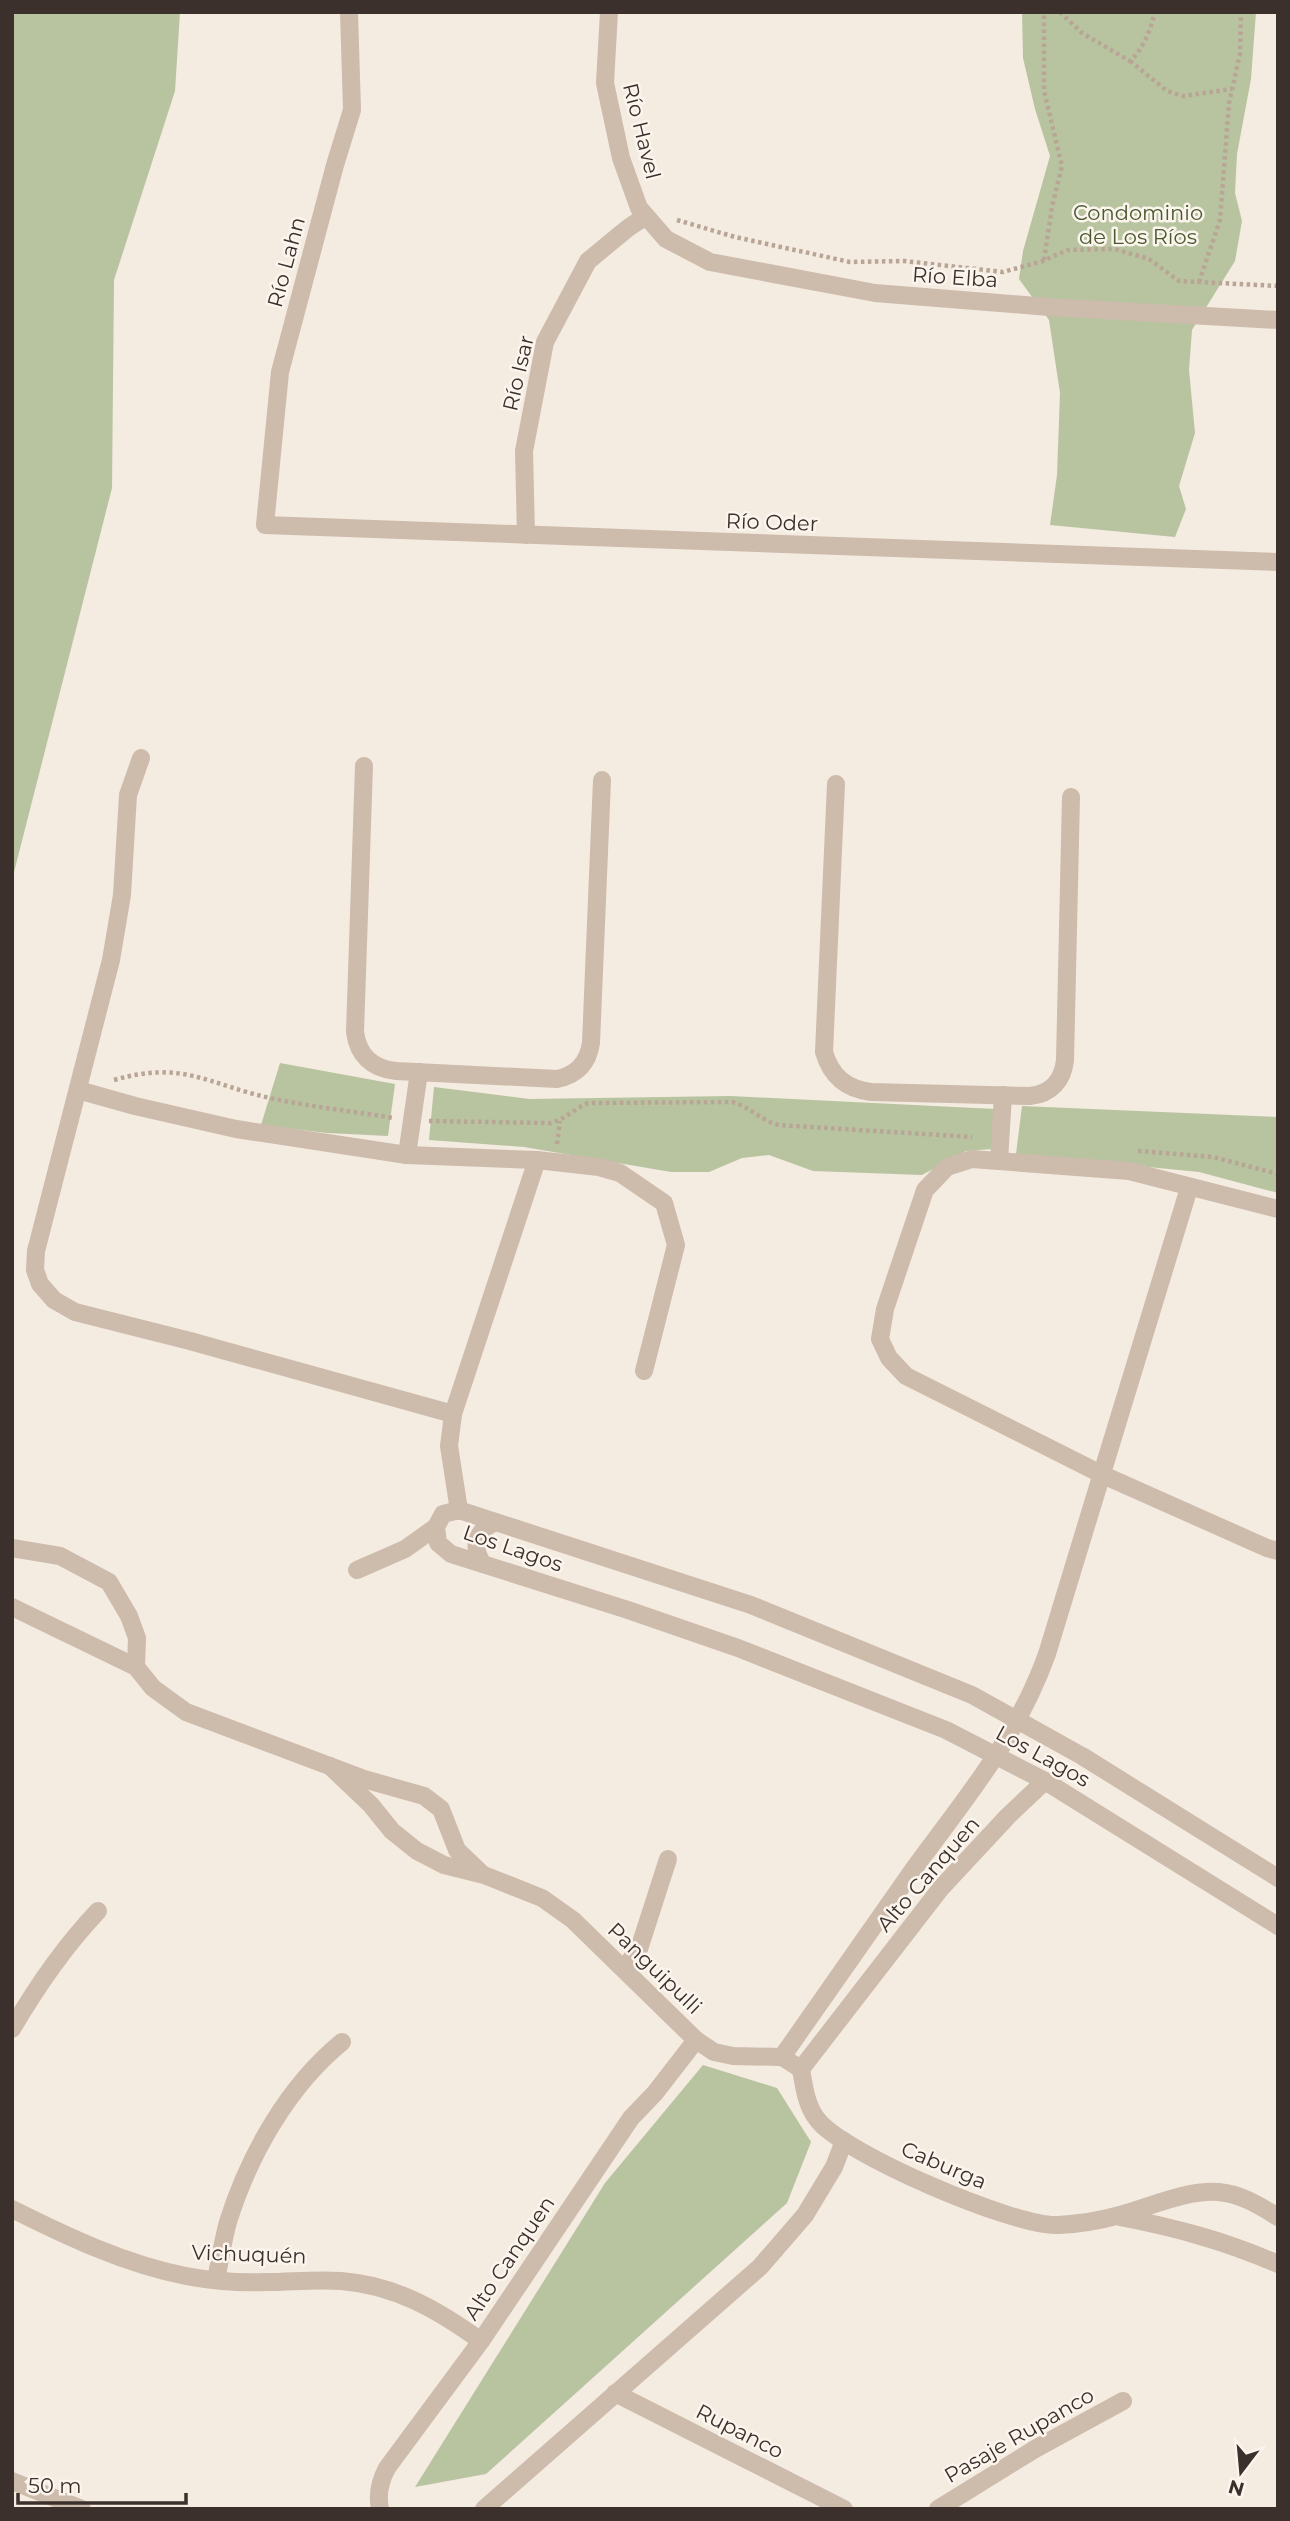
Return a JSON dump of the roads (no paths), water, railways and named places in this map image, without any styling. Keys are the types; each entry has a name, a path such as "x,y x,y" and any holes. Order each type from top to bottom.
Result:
{"street":[{"name":"Río Lahn","path":"265,525 280,372 352,110 349,12"},
{"name":"Río Havel","path":"609,12 605,83 621,158 639,208 646,216"},
{"name":"Río Elba","path":"646,216 666,239 710,262 874,293 1049,307 1278,320"},
{"name":"Río Isar","path":"526,536 524,451 545,342 588,261 646,216"},
{"name":"Río Oder","path":"265,525 1278,562"},
{"path":"141,758 128,796 125,862 115,939 34,1260 40,1284 54,1300 75,1312 453,1414"},
{"path":"364,766 356,1041 365,1057 379,1067 419,1072 557,1079 576,1072 587,1058 591,1043 602,780"},
{"path":"836,784 824,1052 832,1072 849,1086 860,1090 1030,1096 1045,1093 1059,1081 1064,1071 1071,797"},
{"path":"407,1155 419,1072"},
{"path":"78,1090 236,1129 407,1155 537,1160 599,1167 620,1173 664,1203 676,1245 643,1371"},
{"path":"999,1161 1003,1095"},
{"path":"1278,1209 1129,1171 972,1159 947,1167 925,1190 884,1310 880,1339 889,1358 906,1376 1102,1475 1278,1551"},
{"path":"459,1510 449,1446 453,1414 537,1160"},
{"name":"Alto Canquen","path":"782,2057 998,1755 1033,1692 1047,1654 1189,1188"},
{"name":"Los Lagos","path":"1278,1878 1082,1756 972,1695 751,1605 459,1510 443,1514 436,1527 438,1543 451,1554 738,1648 946,1730 1045,1781 1278,1926"},
{"path":"483,1564 476,1552 478,1537 486,1526 495,1522"},
{"path":"357,1570 405,1549 436,1527"},
{"path":"12,1548 60,1556 109,1582 129,1616 137,1639 136,1667"},
{"name":"Panguipulli","path":"12,1607 136,1667 153,1688 186,1712 364,1779 424,1796 441,1809 457,1850 484,1875"},
{"name":"Panguipulli","path":"330,1766 371,1805 392,1830 417,1851 444,1866 484,1875 542,1898 573,1920 696,2040 714,2052 782,2057 801,2069"},
{"name":"Alto Canquen","path":"801,2069 941,1888 1008,1816 1045,1781"},
{"path":"624,1968 639,1949 668,1859"},
{"path":"914,1870 941,1888"},
{"path":"12,2029 72,1938 98,1911"},
{"name":"Alto Canquen","path":"380,2509 379,2489 387,2468 481,2340 631,2118 655,2093 696,2040"},
{"path":"216,2280 228,2223 242,2181 293,2094 318,2062 342,2042"},
{"name":"Caburga","path":"801,2069 805,2095 818,2121 845,2141 889,2167 1006,2216 1055,2226 1117,2216 1187,2193 1221,2192 1251,2201 1278,2217"},
{"path":"484,2509 760,2267 791,2233 820,2191 845,2141"},
{"name":"Vichuquén","path":"12,2210 112,2254 154,2269 216,2280 266,2283 330,2280 372,2286 424,2304 481,2340"},
{"name":"Caburga","path":"1117,2216 1185,2230 1242,2248 1278,2264"},
{"name":"Rupanco","path":"615,2393 844,2509"},
{"name":"Pasaje Rupanco","path":"938,2509 1035,2449 1123,2401"},
{"path":"12,2481 48,2502 82,2509"}],"park label":[{"name":"Condominio de Los Ríos","path":"1138,224"}]}
